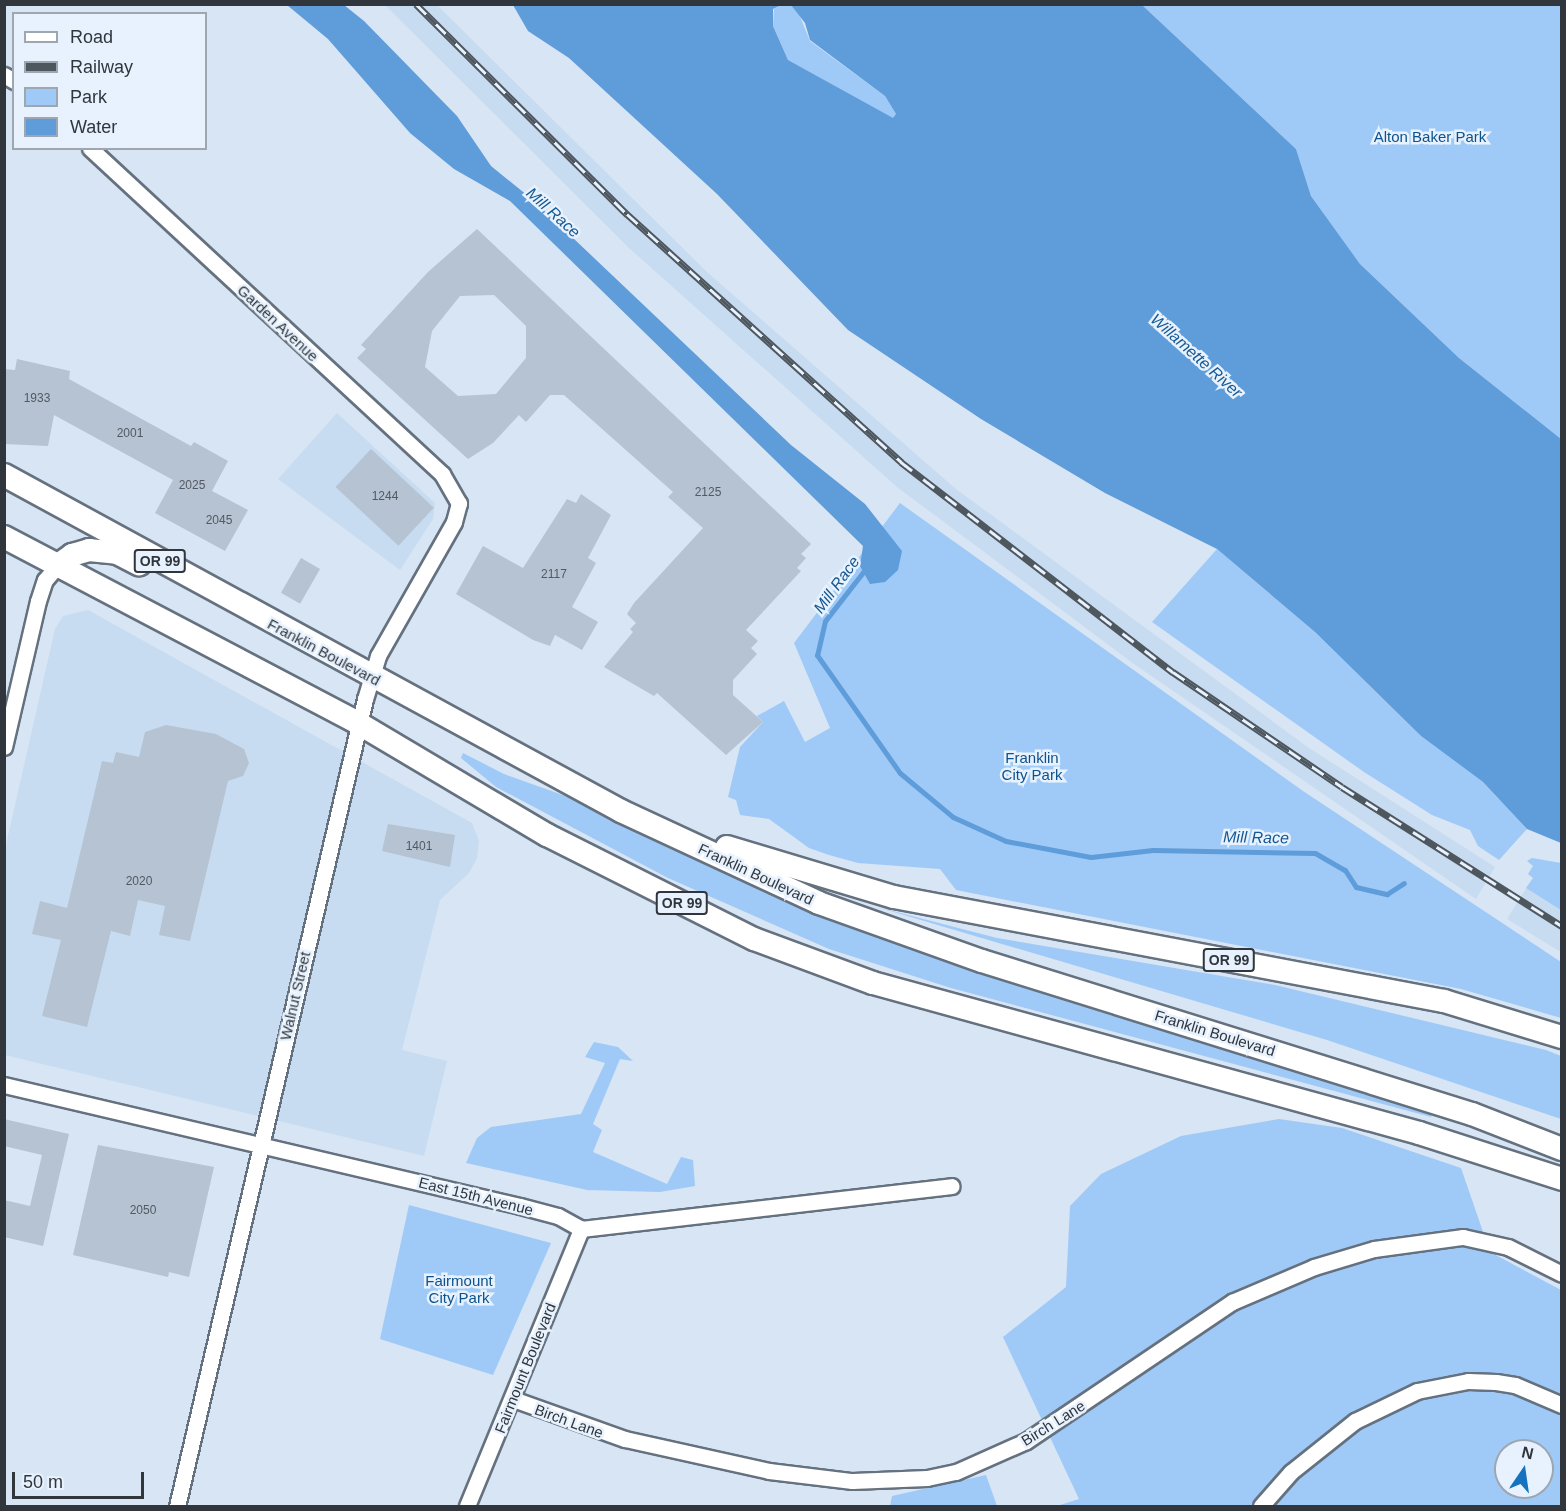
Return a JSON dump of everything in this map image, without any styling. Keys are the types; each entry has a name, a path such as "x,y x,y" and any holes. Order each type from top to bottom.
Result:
{"main road":[{"name":"Franklin Boulevard","path":"4,475 316,649 621,811 889,931 1472,1114 1562,1149"},
{"name":"OR 99","path":"4,537 57,567 358,723 547,835 754,939 940,1003 1419,1133 1562,1179"},
{"path":"57,567 79,551 117,553 231,616 316,649"},
{"name":"OR 99","path":"621,811 792,869 894,897 1444,1001 1562,1037"}],"street":[{"name":"Garden Avenue","path":"92,150 442,474 459,503"},
{"name":"Walnut Street","path":"177,1506 358,723 378,657 454,522 459,503"},
{"path":"4,747 41,593 57,567"},
{"name":"East 15th Avenue","path":"4,1085 520,1206 558,1216 581,1229"},
{"path":"581,1229 952,1186"},
{"name":"Fairmount Boulevard","path":"467,1506 513,1400 581,1229"},
{"name":"Birch Lane","path":"513,1400 625,1439 769,1471 840,1480 927,1478 975,1466 1034,1437 1232,1302 1314,1267 1374,1249 1463,1238 1508,1247 1562,1274"},
{"path":"1261,1506 1291,1472 1337,1435 1371,1411 1417,1391 1468,1381 1496,1382 1515,1385 1562,1405"}],"shaded area":[{"path":"385,5 437,5 708,273 956,489 1309,748 1495,867 1476,899 1134,664 897,487 629,248"},
{"path":"337,413 435,503 433,519 400,570 278,479"},
{"path":"88,610 472,823 479,841 477,858 469,873 440,900 402,1050 447,1061 424,1156 5,1055 5,849 55,629 63,616"},
{"path":"1527,887 1561,909 1561,952 1507,919"}],"green space":[{"path":"781,5 791,5 799,14 810,41 885,96 896,114 893,119 788,60 773,26 774,9"},
{"name":"Alton Baker Park","path":"1142,5 1561,5 1561,439 1459,358 1360,264 1311,196 1296,149"},
{"name":"Franklin City Park","path":"900,503 1303,791 1561,962 1561,1018 1461,989 956,890 940,869 858,863 809,848 769,819 740,815 736,800 728,797 740,747 763,722 757,716 784,701 805,742 830,728 794,643"},
{"path":"1217,549 1315,632 1421,736 1483,782 1527,829 1499,860 1478,846 1470,830 1432,815 1364,772 1152,622"},
{"path":"463,753 504,774 574,799 759,887 1435,1109 1431,1117 951,988 829,949 668,878 496,787 461,758"},
{"path":"1532,858 1561,863 1561,910 1526,888 1533,878 1528,874 1533,866 1527,861"},
{"path":"877,907 997,938 1275,985 1546,1050 1561,1056 1561,1119 1327,1040"},
{"path":"594,1042 618,1047 633,1061 620,1059 593,1124 602,1130 593,1152 667,1184 681,1157 693,1160 695,1186 660,1192 587,1190 466,1163 477,1138 491,1127 581,1114 605,1063 585,1057"},
{"path":"1279,1119 1342,1128 1461,1168 1490,1252 1561,1290 1561,1506 1057,1506 1079,1499 1003,1337 1066,1287 1070,1206 1101,1174 1181,1136"},
{"name":"Fairmount City Park","path":"409,1205 551,1243 493,1375 380,1339"},
{"path":"986,1475 997,1506 890,1506 892,1496"}],"water":[{"path":"287,5 344,5 364,21 457,116 491,166 533,200 791,445 865,504 902,551 898,570 885,582 870,584 860,566 863,546 510,201 454,169 410,133 328,39"},
{"name":"Willamette River","path":"513,5 781,5 773,9 773,26 788,60 893,118 896,114 885,96 810,40 805,23 791,5 1142,5 1296,149 1311,196 1360,264 1459,358 1561,439 1561,843 1527,829 1483,782 1421,736 1315,632 1217,549 1105,493 981,419 848,330 717,194 569,58 528,31"}],"building":[{"path":"477,229 811,544 801,554 806,558 797,568 801,571 746,630 758,641 751,648 757,654 733,680 733,695 763,722 726,755 657,693 654,696 604,667 633,632 630,629 636,623 627,614 634,603 703,528 668,497 673,492 564,395 550,395 526,422 519,415 493,443 468,459 357,358 366,349 361,345 428,272","holes":["494,295 526,326 526,358 496,394 458,396 425,367 432,331 460,296"]},
{"path":"17,359 70,371 69,379 191,446 194,442 228,461 212,491 248,510 225,551 155,513 173,480 54,415 48,446 4,444 4,369 15,370"},
{"path":"371,449 434,508 398,546 336,487"},
{"path":"581,494 611,515 588,558 596,563 572,607 598,622 582,650 555,635 550,646 533,640 456,594 483,546 523,568 567,499 576,503"},
{"path":"301,558 320,569 300,604 281,593"},
{"path":"166,725 216,734 244,749 249,763 243,776 228,781 190,941 159,935 165,906 138,900 130,936 111,931 87,1027 42,1016 61,940 32,934 40,901 67,908 102,761 113,763 116,752 139,757 145,732"},
{"path":"388,824 455,835 450,867 382,851"},
{"path":"4,1119 69,1134 43,1246 4,1237 4,1200 30,1206 42,1155 4,1146"},
{"path":"98,1145 214,1167 189,1277 169,1272 168,1277 73,1255"}],"waterway":[{"name":"Mill Race","path":"867,567 825,621 817,655 900,773 953,817 1006,841 1091,857 1153,850 1315,853 1345,870 1356,887 1387,894 1404,883"}],"railway":[{"path":"416,4 627,214 901,462 1173,672 1342,787 1562,926"}]}
